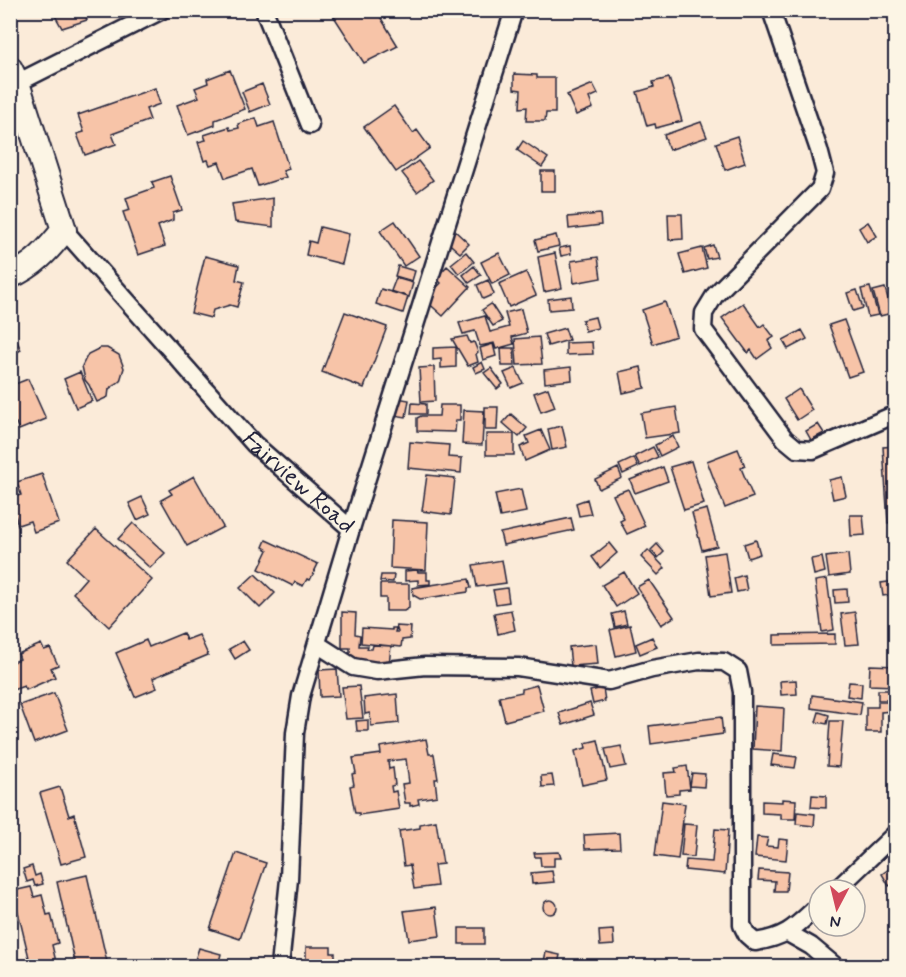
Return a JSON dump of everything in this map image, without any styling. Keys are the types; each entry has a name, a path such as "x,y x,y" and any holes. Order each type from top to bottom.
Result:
{"main road":[{"name":"Fairview Road","path":"14,76 64,230"},
{"path":"10,276 27,269 46,253 64,230"}],"street":[{"path":"14,76 162,10"},
{"path":"264,10 310,124"},
{"path":"351,529 514,10"},
{"path":"771,10 825,173 820,189 715,295 704,313 704,329 785,439 797,449 813,450 896,414"},
{"name":"Fairview Road","path":"64,230 254,444 351,529 301,696 295,733 288,879 280,966"},
{"path":"316,644 353,667 377,671 425,666 518,667 609,681 652,669 690,662 724,662 738,671 742,692 742,925 747,936 755,942 771,940 788,933 807,916"},
{"path":"849,878 896,833"},
{"path":"788,933 811,946 835,966"}],"building":[{"path":"52,10 83,10 87,20 62,28"},
{"path":"334,10 376,10 398,46 364,63 331,12"},
{"path":"230,70 245,109 215,120 215,125 188,135 177,105 199,97 195,88 208,83 207,79"},
{"path":"514,74 555,78 555,113 546,113 545,121 526,121 527,107 520,108 521,90 514,89"},
{"path":"669,78 682,121 656,128 655,124 647,126 637,92 654,87 653,82"},
{"path":"262,84 270,104 250,112 242,92"},
{"path":"593,84 598,94 589,98 593,108 576,115 567,95"},
{"path":"155,88 160,104 146,109 150,120 112,134 116,144 85,155 77,134 84,132 78,115"},
{"path":"394,106 413,133 417,130 430,148 396,172 364,127"},
{"path":"256,118 259,127 274,122 289,169 283,171 286,177 258,186 252,169 225,178 219,162 210,165 208,160 204,161 198,142 206,140 204,135 229,127 230,130 239,128 238,124"},
{"path":"701,122 707,137 669,150 664,135"},
{"path":"737,136 745,163 725,170 716,143"},
{"path":"523,141 548,158 542,167 517,150"},
{"path":"418,161 433,180 417,192 402,173"},
{"path":"541,171 555,171 555,191 541,191"},
{"path":"170,176 182,210 173,213 173,220 158,226 165,246 138,255 123,212 130,210 126,198 154,188 152,182"},
{"path":"273,198 273,227 235,222 232,204"},
{"path":"600,214 601,225 569,229 568,217"},
{"path":"668,214 682,214 683,239 669,240"},
{"path":"395,221 419,256 404,266 380,231"},
{"path":"868,222 877,236 867,242 859,228"},
{"path":"320,227 349,234 342,264 306,255 309,241 316,243"},
{"path":"454,230 469,244 460,253 444,239"},
{"path":"556,235 559,246 538,251 535,240"},
{"path":"713,245 717,257 707,259 704,248"},
{"path":"570,246 571,254 561,256 559,248"},
{"path":"702,248 707,268 685,274 679,254"},
{"path":"466,252 474,262 459,274 451,264"},
{"path":"499,253 510,275 492,284 481,262"},
{"path":"555,253 562,288 544,292 538,257"},
{"path":"205,256 239,265 236,280 244,282 237,307 230,305 213,310 211,318 191,313"},
{"path":"598,257 601,278 574,283 571,261"},
{"path":"398,266 415,271 412,281 395,276"},
{"path":"447,266 470,287 443,316 425,300 441,283 436,278"},
{"path":"474,266 481,275 469,283 463,275"},
{"path":"526,272 536,295 509,307 499,284"},
{"path":"396,278 413,283 409,297 391,291"},
{"path":"488,280 494,294 483,299 477,285"},
{"path":"870,287 878,315 868,317 861,289"},
{"path":"885,288 892,313 880,316 873,291"},
{"path":"381,289 408,297 403,313 376,304"},
{"path":"857,290 863,308 853,311 847,293"},
{"path":"571,296 572,308 549,310 548,299"},
{"path":"665,302 676,336 653,344 642,310"},
{"path":"743,303 760,327 764,324 774,337 768,341 772,348 757,359 751,350 748,353 722,318"},
{"path":"491,304 502,321 493,326 482,310"},
{"path":"521,309 527,333 512,337 514,344 496,349 494,343 480,346 475,331 463,334 459,323 485,316 490,332 509,327 505,313"},
{"path":"345,312 387,327 364,388 322,372"},
{"path":"595,317 598,328 585,331 582,320"},
{"path":"844,320 863,372 848,377 829,325"},
{"path":"10,325 21,350 10,355"},
{"path":"565,328 569,340 548,346 544,334"},
{"path":"802,330 807,339 788,349 783,340"},
{"path":"467,336 470,343 474,342 478,352 476,354 478,362 468,366 452,339"},
{"path":"539,337 542,364 517,365 515,339"},
{"path":"592,342 593,354 566,355 566,343"},
{"path":"493,344 496,356 483,360 480,348"},
{"path":"456,347 456,367 441,368 441,359 433,360 433,348"},
{"path":"100,348 107,348 119,355 124,368 120,381 109,389 108,397 97,402 85,380 82,366 88,354"},
{"path":"501,348 514,348 515,366 502,366"},
{"path":"482,362 485,369 476,373 473,367"},
{"path":"434,367 435,401 421,402 419,368"},
{"path":"571,367 572,380 545,383 544,370"},
{"path":"641,367 645,388 623,393 619,372"},
{"path":"491,368 503,384 497,389 484,373"},
{"path":"516,368 523,383 511,388 504,373"},
{"path":"80,372 92,401 76,408 64,379"},
{"path":"28,379 46,419 19,430 16,423 10,425 10,386"},
{"path":"548,388 555,407 541,412 534,393"},
{"path":"799,389 812,410 797,420 784,399"},
{"path":"397,398 409,400 406,417 394,415"},
{"path":"412,403 426,404 426,414 411,414"},
{"path":"440,405 460,405 460,420 456,420 455,432 417,431 417,418 439,416"},
{"path":"485,407 498,407 497,430 485,430"},
{"path":"676,407 680,433 645,438 641,413"},
{"path":"464,410 484,411 482,445 462,444"},
{"path":"511,414 527,428 519,437 503,423"},
{"path":"818,424 824,433 811,440 806,431"},
{"path":"562,426 567,447 552,450 548,429"},
{"path":"541,430 550,450 525,461 520,447 529,443 526,436"},
{"path":"486,434 514,434 514,455 486,455"},
{"path":"673,436 678,447 660,456 655,445"},
{"path":"410,442 449,445 448,457 462,458 461,473 408,468"},
{"path":"896,446 896,522 888,523 883,447"},
{"path":"653,447 658,457 640,466 635,456"},
{"path":"738,449 745,466 741,468 753,497 725,508 707,461"},
{"path":"634,458 638,467 623,474 619,465"},
{"path":"691,461 704,504 684,510 670,467"},
{"path":"663,467 668,481 635,493 630,480"},
{"path":"618,468 622,478 599,489 595,479"},
{"path":"42,474 59,523 34,532 30,521 18,525 10,498 21,495 17,482"},
{"path":"427,475 455,478 451,515 422,511"},
{"path":"194,476 223,527 187,546 161,500 172,494 169,490"},
{"path":"842,477 846,496 833,499 829,480"},
{"path":"521,489 526,512 500,517 495,494"},
{"path":"628,489 645,526 627,534 620,521 624,519 613,495"},
{"path":"142,497 150,514 137,520 129,503"},
{"path":"587,499 591,514 579,516 576,503"},
{"path":"707,509 717,546 702,550 692,513"},
{"path":"850,515 863,515 865,535 851,536"},
{"path":"571,518 574,530 503,545 500,533"},
{"path":"392,520 428,522 426,570 390,568"},
{"path":"133,523 165,553 150,568 118,539"},
{"path":"96,529 152,580 109,627 73,593 86,578 67,560"},
{"path":"266,540 318,564 310,580 307,579 303,586 295,582 293,586 259,569 268,550 263,547"},
{"path":"756,540 760,554 748,558 744,544"},
{"path":"609,543 617,553 600,568 592,557"},
{"path":"657,544 664,552 658,558 651,550"},
{"path":"648,550 665,568 658,575 641,557"},
{"path":"725,552 731,593 711,596 705,555"},
{"path":"848,554 850,574 829,577 826,557"},
{"path":"822,557 825,572 814,575 811,559"},
{"path":"502,560 506,583 477,587 473,565"},
{"path":"405,571 427,572 427,580 430,580 430,584 418,585 418,580 405,581"},
{"path":"624,572 637,593 616,607 602,585"},
{"path":"255,574 275,593 260,608 240,588"},
{"path":"381,575 394,575 393,582 380,581"},
{"path":"744,575 747,590 737,592 734,578"},
{"path":"469,579 471,588 468,588 468,592 420,599 413,595 412,588"},
{"path":"827,579 834,630 822,632 815,581"},
{"path":"649,580 674,617 661,625 637,587"},
{"path":"895,581 896,594 883,596 881,583"},
{"path":"380,584 409,584 409,608 404,611 386,611 386,598 380,598"},
{"path":"507,588 509,602 496,604 493,590"},
{"path":"847,589 848,602 835,603 834,590"},
{"path":"511,610 515,630 498,634 494,613"},
{"path":"624,611 627,624 615,627 612,614"},
{"path":"342,612 356,613 355,634 360,635 359,646 368,646 367,649 372,649 373,645 391,646 389,665 361,663 361,659 350,658 350,648 342,648"},
{"path":"855,612 859,644 845,645 841,614"},
{"path":"630,625 636,651 616,656 610,630"},
{"path":"396,626 411,627 410,639 402,640 401,647 361,643 362,628 392,630 396,628 395,632 398,632"},
{"path":"183,633 186,640 199,635 208,655 153,678 157,688 135,697 116,653 146,640 149,647"},
{"path":"835,634 835,644 774,645 774,635"},
{"path":"652,637 657,647 640,654 636,644"},
{"path":"243,641 249,650 235,659 229,649"},
{"path":"41,644 44,650 50,648 58,665 51,668 55,677 26,690 24,686 10,691 10,663 20,659 18,654"},
{"path":"596,644 598,664 571,666 569,647"},
{"path":"870,665 896,666 896,686 869,685"},
{"path":"337,669 339,696 320,697 319,670"},
{"path":"796,680 797,694 781,695 780,681"},
{"path":"849,682 862,683 861,698 847,696"},
{"path":"537,685 544,711 505,721 499,697 522,692 522,689"},
{"path":"359,686 363,718 346,719 342,687"},
{"path":"603,688 605,701 593,704 590,691"},
{"path":"878,690 891,690 890,700 878,700"},
{"path":"54,693 68,730 34,743 20,705"},
{"path":"397,694 399,723 371,726 370,713 365,714 364,698"},
{"path":"812,695 862,702 860,715 811,708"},
{"path":"878,702 892,702 892,711 881,712 881,732 866,732 866,707 878,707"},
{"path":"590,703 594,715 563,725 559,713"},
{"path":"755,706 784,708 782,751 753,749"},
{"path":"819,712 829,715 827,724 816,722"},
{"path":"721,717 723,734 651,744 649,726"},
{"path":"368,720 368,731 357,731 356,721"},
{"path":"830,721 843,721 839,767 827,766"},
{"path":"426,739 429,754 434,754 438,779 435,779 437,796 418,799 419,804 410,806 410,803 405,803 402,784 409,783 406,759 388,761 389,769 393,768 395,785 391,786 392,792 396,791 399,809 359,815 355,813 350,786 354,785 352,774 356,773 353,758 381,754 380,747"},
{"path":"598,740 607,780 582,785 575,751 586,748 585,743"},
{"path":"621,746 626,766 610,769 605,749"},
{"path":"773,754 797,757 795,768 771,765"},
{"path":"687,766 690,789 679,790 679,794 666,795 664,773 676,772 675,768"},
{"path":"692,773 705,774 704,787 690,786"},
{"path":"552,775 554,786 542,787 541,776"},
{"path":"60,787 69,816 74,814 86,857 61,864 40,793"},
{"path":"812,795 826,796 826,808 811,807"},
{"path":"782,799 796,800 795,819 781,819 781,814 762,813 762,801 782,802"},
{"path":"662,801 685,804 678,859 655,856"},
{"path":"797,812 815,814 814,826 796,824"},
{"path":"436,821 443,864 434,865 437,886 414,889 410,865 404,866 399,831 420,828 420,824"},
{"path":"684,824 697,825 694,857 681,856"},
{"path":"715,829 728,830 725,874 685,870 686,860 712,862"},
{"path":"619,833 620,848 585,849 584,835"},
{"path":"757,837 768,838 766,846 778,847 779,839 788,840 786,860 755,857"},
{"path":"559,852 561,858 554,858 554,866 541,866 540,857 535,857 534,853"},
{"path":"236,853 266,863 240,939 210,929"},
{"path":"32,866 35,876 40,874 43,884 35,886 33,880 27,882 23,869"},
{"path":"892,867 896,872 896,882 889,886 882,874"},
{"path":"759,870 788,872 786,891 774,891 775,881 758,880"},
{"path":"552,871 554,882 532,884 531,873"},
{"path":"87,875 108,966 76,966 57,882"},
{"path":"31,887 34,897 42,895 47,915 51,914 58,943 52,945 57,966 31,966 13,891"},
{"path":"547,900 553,900 557,907 553,914 547,914 543,910 543,904"},
{"path":"436,907 440,936 409,940 404,911"},
{"path":"459,928 484,928 484,944 459,944"},
{"path":"613,930 614,945 600,946 599,931"},
{"path":"306,947 331,947 331,953 335,953 335,966 303,966 306,964"},
{"path":"199,948 221,954 218,966 193,966"},
{"path":"546,952 560,955 558,964 572,966 543,966"}]}
